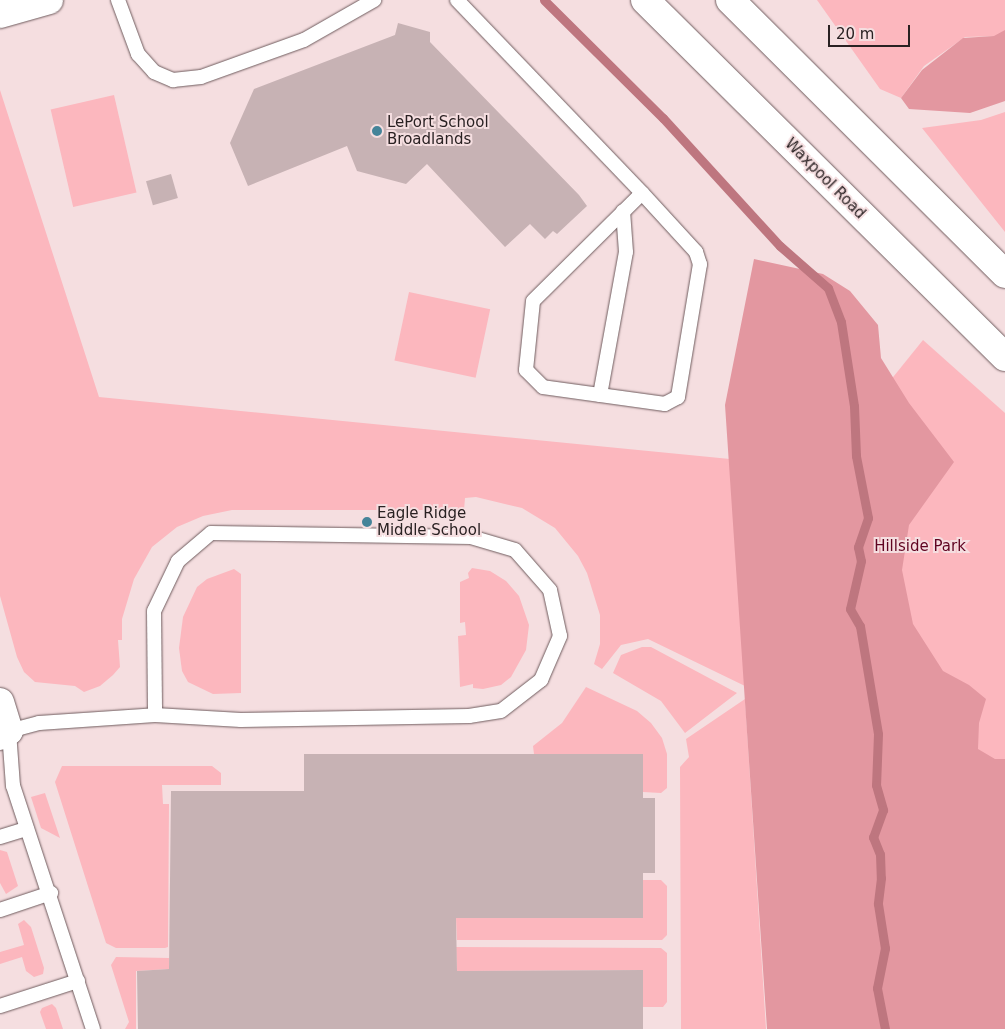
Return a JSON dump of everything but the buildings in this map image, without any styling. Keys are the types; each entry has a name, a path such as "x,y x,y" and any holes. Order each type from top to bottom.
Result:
{"street":[{"path":"0,14 49,0"},
{"name":"Waxpool Road","path":"646,0 1005,357"},
{"path":"730,0 1005,274"},
{"path":"0,702 5,734"}],"lane":[{"path":"118,0 138,54 154,72 173,80 201,77 304,40 374,0"},
{"path":"457,0 642,193 696,252 700,264 678,397 665,404 543,387 526,370 534,301 642,193"},
{"path":"600,396 626,252 623,211"},
{"path":"93,1029 51,893 13,786 5,734 39,723 155,715 241,720 469,716 500,711 541,680 560,636 550,590 514,550 471,537 211,533 178,561 154,611 155,715"},
{"path":"0,837 27,829"},
{"path":"0,910 51,893"},
{"path":"0,1006 78,981"}],"green space":[{"path":"817,0 1005,0 1005,31 998,36 965,37 924,66 901,98 880,89"},
{"path":"0,90 99,397 730,459 745,686 648,639 621,645 602,669 594,664 600,644 600,615 587,573 578,556 555,528 522,508 476,497 465,498 464,510 232,510 203,516 177,527 152,547 134,579 122,619 122,640 118,640 120,667 113,675 100,686 84,692 75,686 35,682 24,672 17,657 0,596"},
{"path":"114,95 136,192 73,207 51,110"},
{"path":"1005,112 1005,232 922,128 981,120"},
{"path":"409,292 490,309 476,378 394,360"},
{"name":"Hillside Park","path":"923,340 1005,413 1005,1029 852,428"},
{"path":"472,568 490,571 506,581 519,596 529,625 526,650 511,677 501,685 483,689 473,688 473,684 460,687 458,636 466,635 465,622 460,623 460,582 469,578 468,573"},
{"path":"234,569 241,574 241,693 213,694 188,682 182,671 179,648 183,617 197,587 207,579"},
{"path":"642,647 651,647 737,693 685,733 661,701 613,673 621,655"},
{"path":"586,687 637,711 651,723 662,738 667,754 667,788 661,793 643,792 643,755 534,754 533,746 562,723"},
{"path":"745,699 766,1029 681,1029 680,767 689,757 686,739"},
{"path":"62,766 212,766 221,773 221,785 162,785 163,804 169,804 168,947 116,948 106,943 55,782"},
{"path":"45,793 60,838 41,828 31,797"},
{"path":"0,850 7,852 18,886 6,894 0,883"},
{"path":"643,880 661,880 667,886 667,935 662,940 457,940 456,918 643,918"},
{"path":"24,920 31,927 44,968 43,974 34,977 26,971 22,957 0,964 0,952 24,945 18,924"},
{"path":"456,947 661,948 667,953 667,1002 663,1007 643,1007 643,970 457,971"},
{"path":"116,957 169,958 169,969 136,971 136,1029 125,1029 129,1022 111,965"},
{"path":"52,1004 56,1008 63,1029 46,1029 40,1012 42,1008"}],"shaded area":[{"path":"1005,30 1005,101 970,113 909,109 901,98 922,70 963,38 994,36"},
{"path":"754,259 823,274 850,291 878,325 881,358 909,403 954,462 909,525 902,570 913,624 943,671 969,685 986,699 979,723 978,749 995,759 1005,759 1005,1029 767,1029 725,405"}],"waterway":[{"path":"544,0 663,118 780,246 828,288 841,322 854,406 856,456 868,518 858,547 861,561 850,609 860,626 878,734 876,785 883,810 873,837 880,854 881,878 878,904 885,948 877,988 885,1029"}],"place":[{"name":"LePort School Broadlands","path":"377,131"},
{"name":"Eagle Ridge Middle School","path":"367,522"}]}
